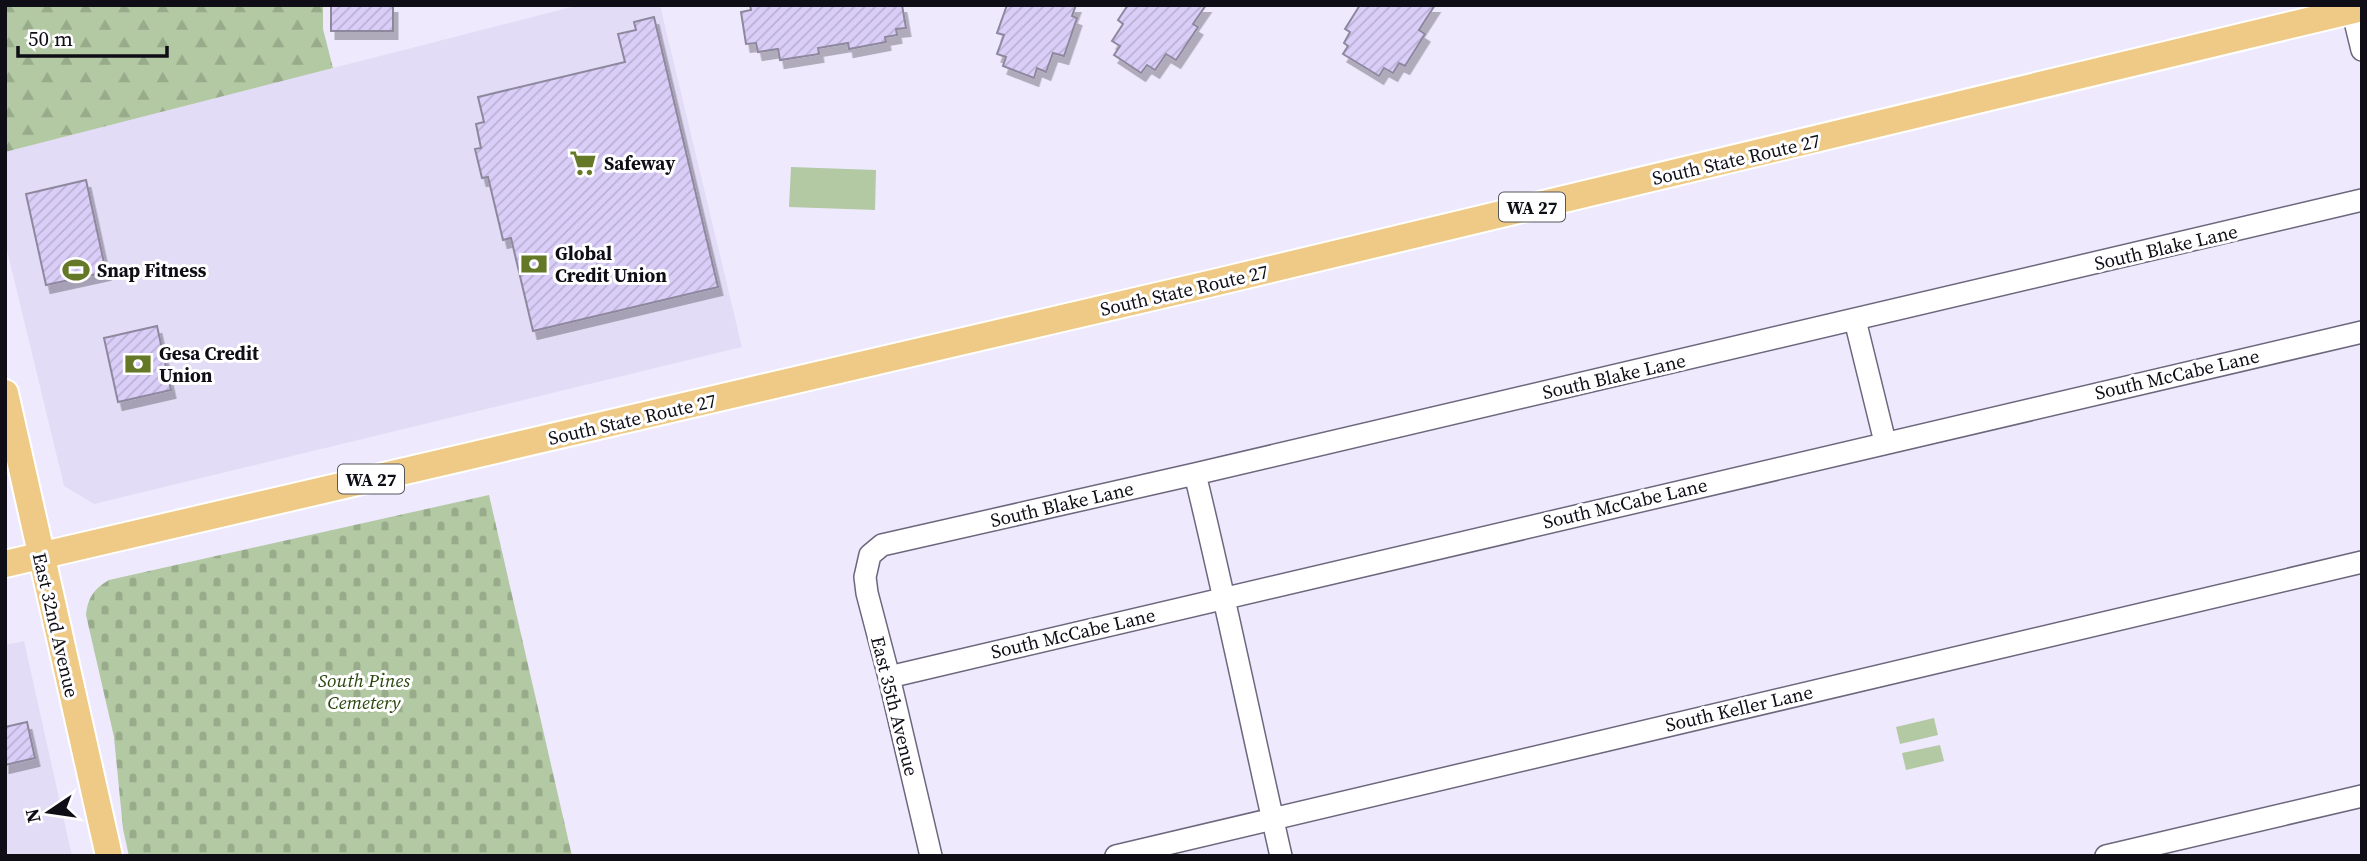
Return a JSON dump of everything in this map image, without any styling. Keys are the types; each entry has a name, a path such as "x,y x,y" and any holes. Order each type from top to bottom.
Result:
{"main road":[{"name":"South State Route 27","path":"5,564 1239,277 2355,8"},
{"name":"East 32nd Avenue","path":"5,393 108,856"}],"street":[{"path":"2355,8 2362,50"},
{"name":"South Blake Lane","path":"870,555 882,545 2362,200"},
{"path":"1855,320 1885,442"},
{"name":"South McCabe Lane","path":"889,677 2362,332"},
{"path":"1195,474 1225,597 1281,856"},
{"name":"East 35th Avenue","path":"870,555 865,577 866,593 889,677 931,856"},
{"name":"South Keller Lane","path":"1116,856 1272,817 2362,562"},
{"path":"2106,856 2362,796"}],"shaded area":[{"path":"579,5 660,5 742,347 94,504 64,486 5,242 5,152"},
{"path":"24,641 72,856 5,856 5,645"}],"green space":[{"path":"5,5 323,5 323,29 333,68 5,152"},
{"path":"791,167 876,170 875,210 789,207"},
{"name":"South Pines Cemetery","path":"489,495 572,856 129,856 123,829 114,737 86,615 90,598 96,590 109,580"},
{"path":"1934,718 1938,735 1900,744 1896,727"},
{"path":"1940,745 1944,761 1906,770 1902,753"}],"building":[{"path":"331,5 393,5 393,31 331,31"},
{"path":"750,5 902,5 906,28 896,29 897,35 885,37 886,42 849,49 848,43 818,48 819,54 780,60 778,49 758,52 756,43 746,44 741,12 751,10"},
{"path":"1007,5 1076,5 1072,16 1077,18 1064,56 1053,53 1046,72 1037,68 1034,78 1003,66 1006,57 997,54 1004,35 997,33"},
{"path":"1128,5 1206,5 1193,24 1198,27 1176,60 1166,54 1155,70 1147,65 1141,73 1114,55 1120,46 1112,41 1123,24 1118,20"},
{"path":"1360,5 1435,5 1419,30 1425,34 1405,66 1399,63 1393,73 1384,68 1379,76 1343,54 1348,46 1344,43 1350,32 1345,29"},
{"name":"Safeway","path":"654,17 718,287 533,331 511,238 503,240 488,177 482,178 475,149 481,148 476,124 484,122 478,97 625,62 618,34 636,30 634,22"},
{"path":"86,180 106,272 46,285 26,194"},
{"name":"Gesa Credit Union","path":"157,326 171,390 118,402 104,338"},
{"path":"27,722 35,758 5,765 5,727"}],"place":[{"name":"Safeway","path":"583,163"},
{"name":"Global Credit Union","path":"534,264"},
{"name":"Snap Fitness","path":"76,270"},
{"name":"Gesa Credit Union","path":"138,364"}]}
